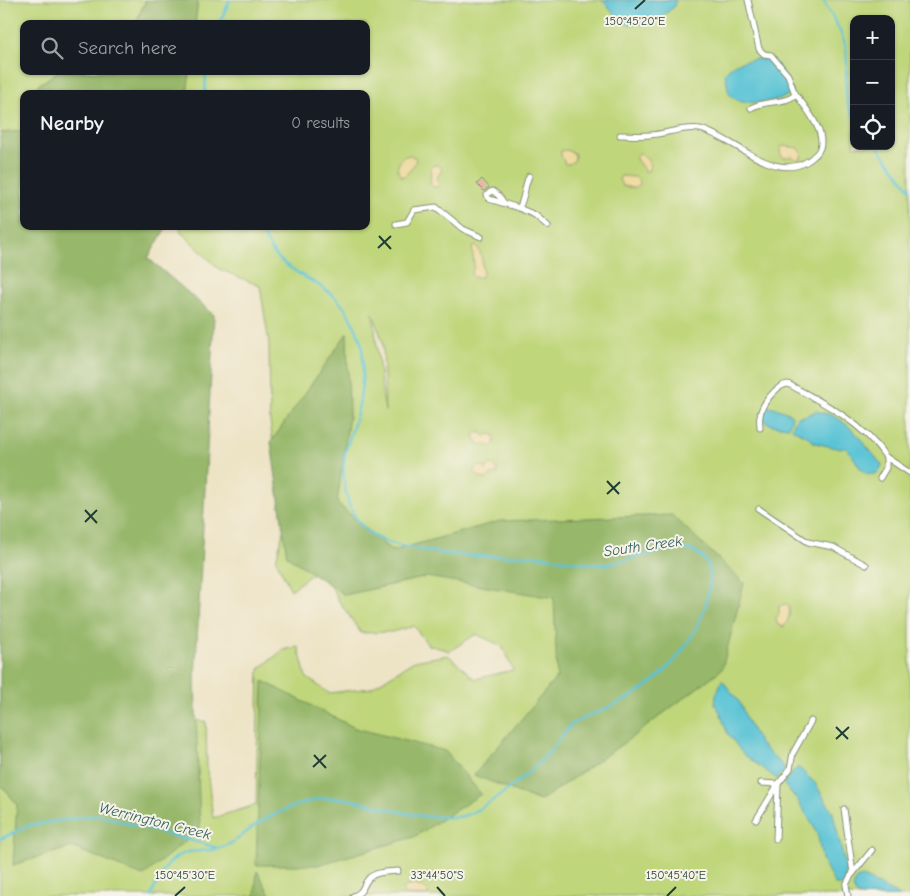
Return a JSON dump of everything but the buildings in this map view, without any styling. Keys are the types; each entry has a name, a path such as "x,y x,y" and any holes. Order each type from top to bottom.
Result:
{"lane":[{"path":"620,135 651,135 699,129 776,167 798,165 810,160 818,152 821,135 807,108 795,93 788,74 771,55 764,54 759,49 748,0"},
{"path":"751,108 762,103 790,100 795,93"},
{"path":"519,208 524,200 526,183 529,176"},
{"path":"504,203 535,215 548,226"},
{"path":"396,224 407,222 414,210 436,207 463,229 481,237"},
{"path":"760,428 760,415 764,406 771,396 783,385 788,384 850,419 886,457 910,473"},
{"path":"880,478 886,468 886,457"},
{"path":"759,509 808,542 833,547 866,565"},
{"path":"756,820 778,784 790,769 793,753 811,721"},
{"path":"760,784 778,784"},
{"path":"776,839 778,784"},
{"path":"844,809 853,873"},
{"path":"848,896 846,885 853,873 872,850"},
{"path":"353,896 360,894 369,878 376,874 398,871"}],"green space":[{"path":"0,0 146,0 137,20 20,20 20,75 53,75 31,90 20,90 20,131 0,133"},
{"path":"146,0 198,0 196,20 137,20"},
{"path":"163,0 910,0 910,896 0,896 0,688 206,722 207,769 213,818 256,805 259,669 283,650 298,646 306,677 329,693 371,688 414,661 448,655 475,679 513,670 502,646 476,634 450,651 428,645 414,626 391,632 361,633 337,598 322,566 291,590 276,560 284,528 270,421 269,343 260,286 219,269 181,230 370,230 370,90 152,90 154,75 370,75 370,20 158,20","holes":["373,313 383,343 385,411 383,399"]},
{"path":"53,75 189,75 188,90 31,90"},
{"path":"20,131 20,230 165,230 148,258 214,315 195,680 200,829 143,876 72,847 13,865 17,804 0,784 0,133"},
{"path":"347,333 349,416 337,503 392,551 500,521 672,515 744,583 722,669 635,735 540,801 474,775 557,677 554,598 427,577 345,595 287,556 271,442"},
{"path":"263,681 355,728 445,751 481,794 414,837 318,865 256,865"},
{"path":"257,871 271,896 255,896"}],"sand":[{"path":"783,146 799,148 802,153 801,158 797,160 791,156 782,157 780,152"},
{"path":"566,150 574,153 575,156 574,161 569,164 565,164 561,155 561,151"},
{"path":"640,153 651,165 648,171 645,171 636,159 637,154"},
{"path":"410,155 416,158 415,163 402,177 397,169 402,158"},
{"path":"434,165 438,165 442,169 437,178 439,185 437,187 433,187 430,184 431,168"},
{"path":"621,176 635,177 639,180 640,184 634,188 622,186 619,179"},
{"path":"476,246 480,252 482,263 483,275 479,278 471,275 474,266 472,247"},
{"path":"477,432 485,436 488,434 494,435 495,442 492,446 477,443 474,435"},
{"path":"493,465 497,469 497,474 491,475 487,479 483,479 474,470 478,466 485,467 486,470 488,466"},
{"path":"788,605 789,614 787,623 783,627 777,624 776,618 779,614 779,606"},
{"path":"414,885 423,887 429,893 426,896 405,895 404,887"}],"water":[{"path":"602,0 676,0 674,7 652,24 624,24"},
{"path":"772,59 793,91 784,97 755,103 739,101 729,94 725,73 728,69 743,61"},
{"path":"774,407 791,414 789,427 771,425 764,420 762,412 766,408"},
{"path":"816,411 832,415 854,431 882,465 879,472 867,474 859,467 845,447 841,449 815,443 792,428 796,418"},
{"path":"722,680 740,703 760,744 786,769 777,779 743,754 727,732 715,704 716,695"},
{"path":"798,767 815,783 833,813 846,869 844,885 835,885 822,859 814,827 798,801 783,783"},
{"path":"863,877 900,896 863,896 856,894 853,888 856,879"}],"waterway":[{"name":"South Creek","path":"221,20 230,0"},
{"name":"South Creek","path":"823,0 842,36 846,49 846,92 850,109"},
{"name":"South Creek","path":"205,90 206,75"},
{"name":"South Creek","path":"880,150 910,189"},
{"name":"South Creek","path":"151,896 169,863 181,854 219,849 271,816 313,801 332,798 345,799 430,817 463,816 484,806 531,770 548,754 572,724 617,704 656,680 676,658 693,634 705,607 709,591 710,574 705,560 691,550 674,549 601,565 531,555 472,556 425,551 384,541 364,528 352,512 344,483 345,453 358,409 363,373 363,355 359,336 346,310 339,301 323,288 280,260 260,230"},
{"name":"Werrington Creek","path":"0,839 30,825 98,815 218,848"}]}
